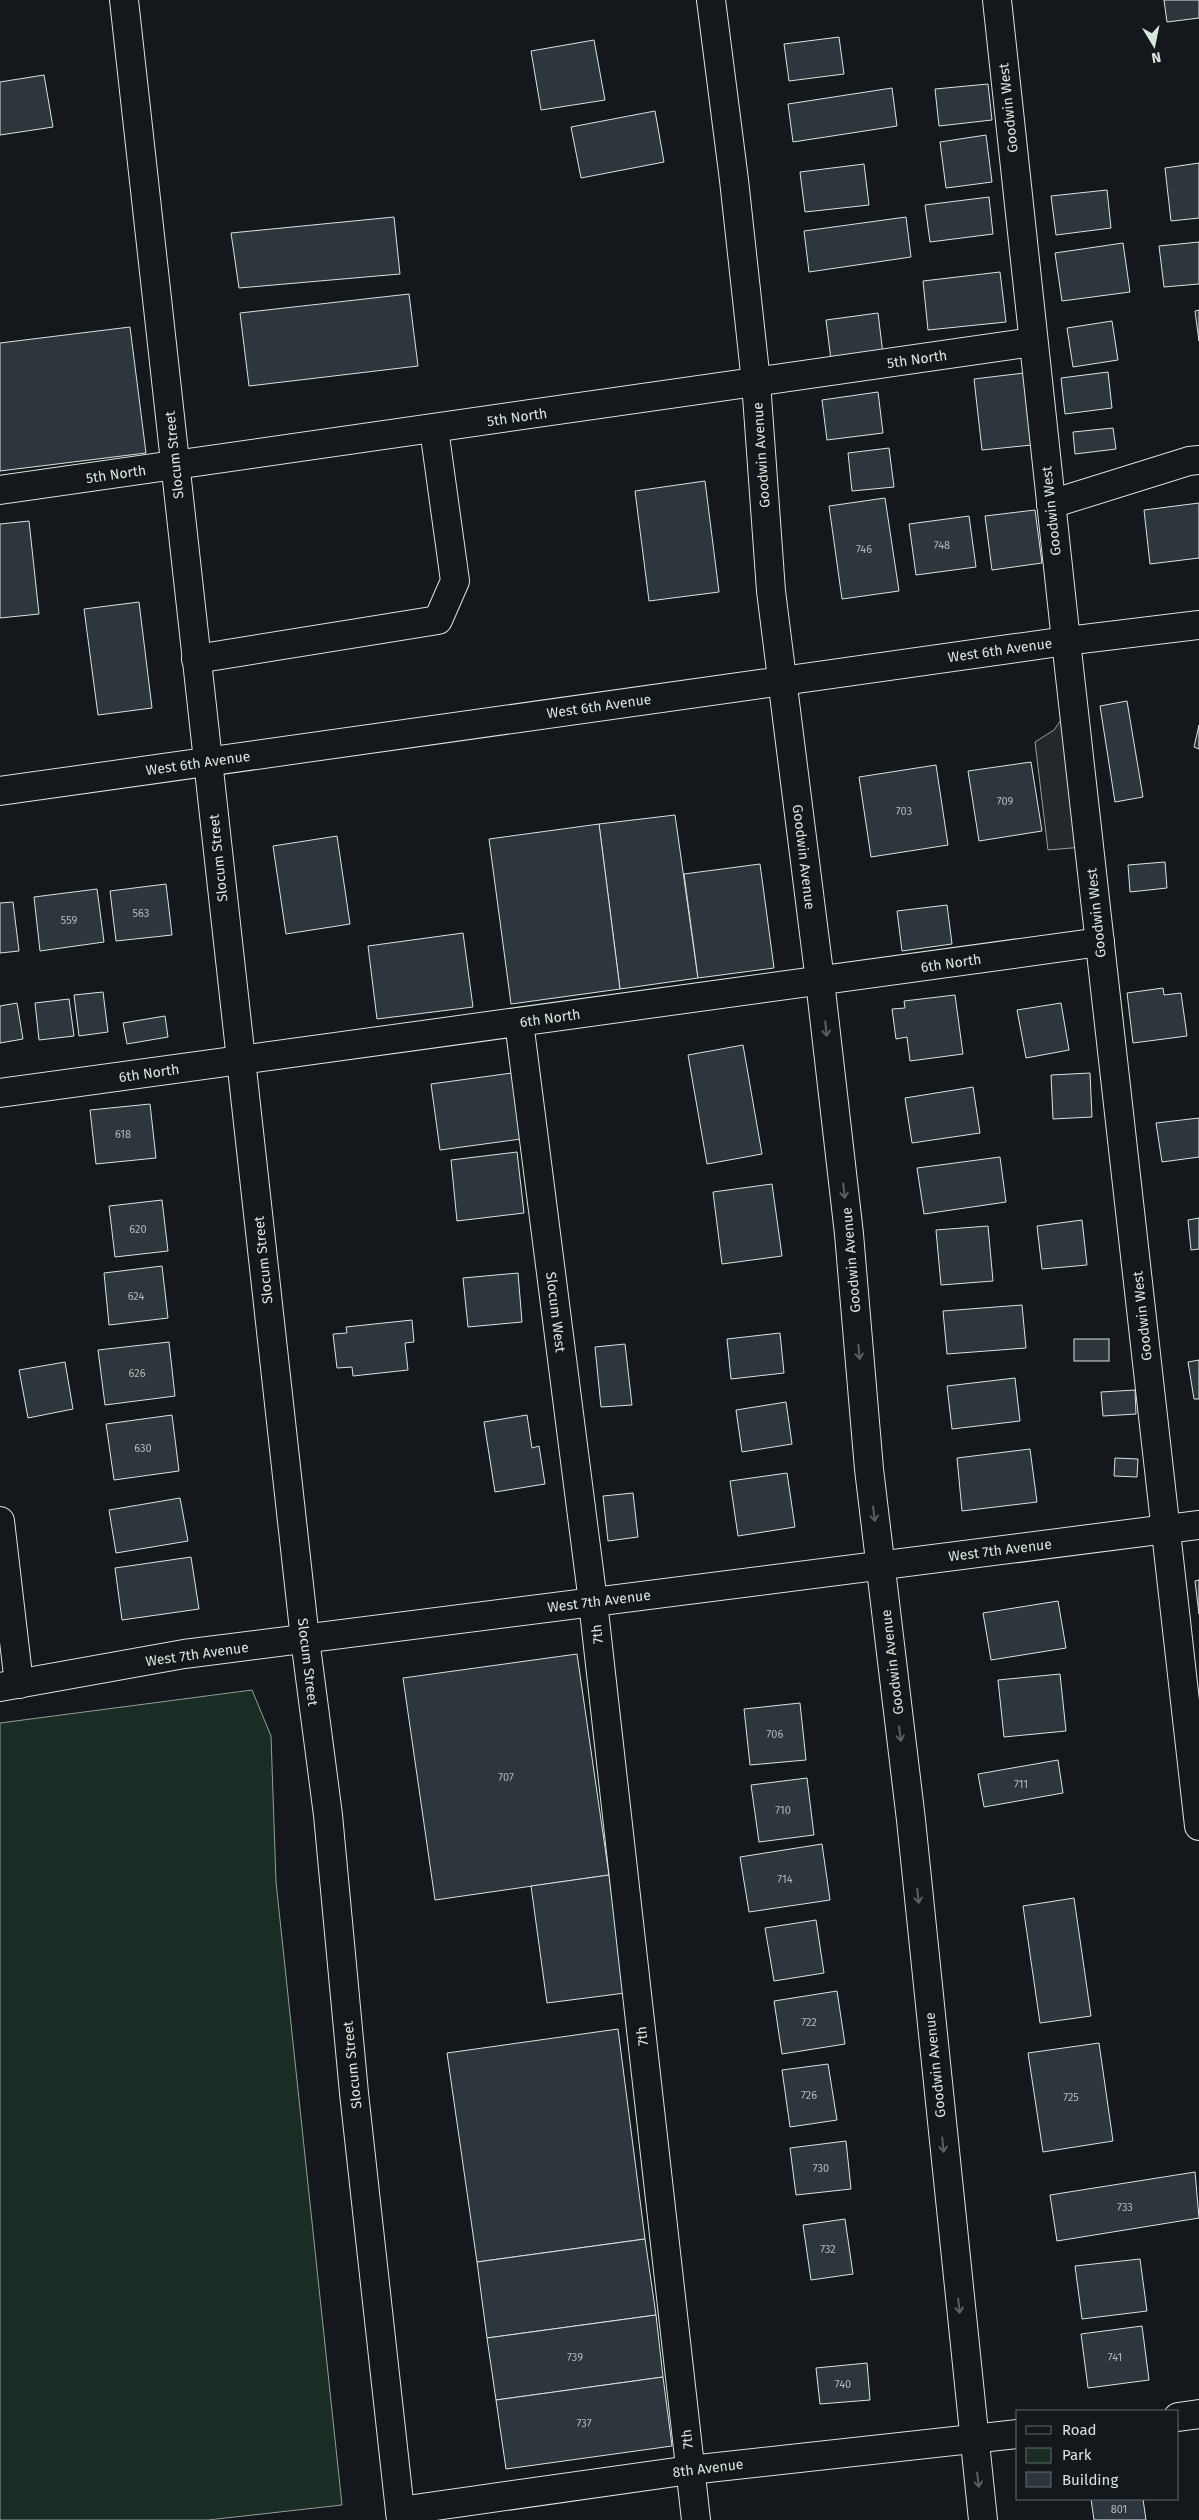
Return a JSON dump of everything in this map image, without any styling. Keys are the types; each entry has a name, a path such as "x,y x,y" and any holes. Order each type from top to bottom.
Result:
{"street":[{"name":"Slocum Street","path":"124,0 305,1639 328,1814 354,2093 401,2516"},
{"name":"Goodwin Avenue","path":"711,0 734,180 756,382 771,591 820,981 849,1234 869,1469 910,1820 982,2520"},
{"name":"Goodwin West","path":"997,0 1066,641 1199,1826"},
{"name":"5th North","path":"0,490 434,430 1033,342"},
{"path":"196,659 438,620 455,581 434,430"},
{"path":"1051,504 1189,461 1199,460"},
{"name":"West 6th Avenue","path":"0,791 782,680 1066,641 1199,625"},
{"name":"6th North","path":"0,1093 1100,942"},
{"name":"Slocum West","path":"519,1022 593,1602"},
{"path":"0,1521 10,1685"},
{"name":"West 7th Avenue","path":"10,1685 184,1654 880,1564 1199,1525"},
{"name":"7th","path":"593,1602 696,2520"},
{"path":"1179,2417 1199,2414"},
{"name":"8th Avenue","path":"401,2516 690,2470 1016,2434"}],"green space":[{"path":"252,1690 271,1736 276,1882 342,2505 208,2520 0,2520 0,1723"}],"shaded area":[{"path":"1067,711 1083,847 1048,850 1035,742 1054,730"}],"building":[{"path":"1164,0 1199,0 1199,18 1167,22"},
{"path":"839,37 844,74 789,81 784,44"},
{"path":"594,40 605,100 541,110 531,51"},
{"path":"44,75 53,127 0,135 0,82"},
{"path":"988,84 992,120 939,126 935,89"},
{"path":"892,88 897,126 793,142 788,104"},
{"path":"655,111 664,162 581,178 571,127"},
{"path":"986,135 992,182 946,188 940,142"},
{"path":"1199,163 1199,218 1171,221 1165,168"},
{"path":"864,164 869,205 805,212 800,172"},
{"path":"1107,190 1111,228 1056,235 1051,196"},
{"path":"989,197 993,234 930,242 925,205"},
{"path":"394,217 400,274 239,288 231,233"},
{"path":"906,217 911,257 809,272 804,231"},
{"path":"1199,242 1199,284 1164,287 1159,246"},
{"path":"1123,243 1130,292 1062,301 1055,253"},
{"path":"1000,272 1006,322 928,330 923,281"},
{"path":"409,294 418,366 249,386 240,313"},
{"path":"1199,310 1199,341 1195,311"},
{"path":"878,313 883,354 831,360 826,320"},
{"path":"1112,321 1118,360 1073,367 1067,328"},
{"path":"130,327 146,453 0,471 0,343"},
{"path":"1108,372 1112,408 1065,414 1061,378"},
{"path":"1024,373 1032,445 982,450 974,379"},
{"path":"878,392 883,433 827,440 822,400"},
{"path":"1113,428 1116,449 1075,454 1073,432"},
{"path":"889,448 894,487 852,491 848,453"},
{"path":"705,481 719,592 649,601 635,491"},
{"path":"885,498 899,591 842,599 829,506"},
{"path":"1199,503 1199,558 1150,564 1144,510"},
{"path":"1035,510 1042,563 992,570 985,516"},
{"path":"969,516 976,567 916,575 909,524"},
{"path":"29,521 39,614 0,618 0,524"},
{"path":"139,602 152,708 98,715 84,609"},
{"path":"1127,701 1143,797 1115,802 1100,706"},
{"path":"1199,725 1199,749 1194,747"},
{"path":"1031,762 1042,831 979,841 968,771"},
{"path":"936,765 948,845 871,857 859,777"},
{"path":"675,815 698,978 620,989 599,824"},
{"path":"599,824 620,989 511,1004 489,839"},
{"path":"337,836 350,924 286,934 273,846"},
{"path":"1165,862 1167,888 1130,892 1128,865"},
{"path":"760,864 774,968 698,978 684,874"},
{"path":"166,884 172,935 116,941 110,891"},
{"path":"97,889 104,942 40,951 34,897"},
{"path":"13,902 19,951 0,953 0,903"},
{"path":"947,905 952,944 902,951 897,911"},
{"path":"463,933 473,1007 377,1019 368,946"},
{"path":"1163,988 1164,995 1181,993 1187,1036 1133,1043 1127,993"},
{"path":"103,992 108,1032 79,1036 74,995"},
{"path":"955,995 963,1054 910,1061 907,1037 896,1039 892,1009 905,1008 904,1001"},
{"path":"69,999 74,1036 39,1040 35,1003"},
{"path":"17,1003 23,1039 0,1043 0,1006"},
{"path":"1061,1003 1069,1050 1026,1058 1017,1010"},
{"path":"165,1016 168,1037 127,1044 123,1023"},
{"path":"743,1045 762,1154 707,1164 688,1055"},
{"path":"512,1073 521,1139 440,1150 431,1084"},
{"path":"1090,1073 1092,1117 1053,1119 1051,1075"},
{"path":"973,1087 980,1133 912,1143 905,1098"},
{"path":"150,1104 156,1158 96,1164 90,1110"},
{"path":"1199,1118 1199,1157 1162,1162 1156,1123"},
{"path":"517,1152 524,1213 457,1221 451,1160"},
{"path":"1000,1157 1006,1202 924,1214 917,1168"},
{"path":"772,1184 782,1256 722,1264 713,1192"},
{"path":"162,1200 168,1251 115,1257 109,1206"},
{"path":"1199,1218 1199,1249 1191,1250 1188,1220"},
{"path":"1082,1220 1087,1265 1042,1269 1037,1226"},
{"path":"988,1226 993,1281 941,1285 936,1230"},
{"path":"162,1266 168,1318 109,1325 104,1273"},
{"path":"518,1273 522,1322 468,1327 463,1278"},
{"path":"1022,1305 1026,1348 947,1354 943,1311"},
{"path":"412,1320 414,1342 405,1343 408,1370 353,1376 352,1367 337,1368 333,1334 347,1333 346,1327"},
{"path":"780,1333 784,1373 731,1379 727,1339"},
{"path":"1074,1339 1109,1339 1109,1361 1074,1361"},
{"path":"169,1342 175,1396 105,1405 98,1350"},
{"path":"625,1344 632,1405 601,1407 595,1347"},
{"path":"1199,1360 1199,1399 1194,1399 1188,1362"},
{"path":"65,1362 73,1409 28,1418 19,1370"},
{"path":"1015,1378 1020,1421 952,1429 947,1386"},
{"path":"1135,1390 1136,1414 1103,1416 1101,1392"},
{"path":"786,1402 792,1444 742,1452 736,1410"},
{"path":"172,1415 179,1471 114,1480 106,1424"},
{"path":"527,1415 532,1448 539,1446 545,1484 495,1492 484,1422"},
{"path":"1030,1449 1037,1502 962,1511 957,1458"},
{"path":"1115,1458 1138,1459 1137,1477 1114,1476"},
{"path":"787,1473 795,1527 738,1536 730,1481"},
{"path":"633,1493 638,1537 608,1541 603,1496"},
{"path":"180,1498 188,1541 116,1553 109,1510"},
{"path":"191,1557 199,1609 122,1620 115,1568"},
{"path":"1199,1580 1199,1614 1195,1581"},
{"path":"1058,1601 1066,1648 991,1660 983,1613"},
{"path":"577,1654 609,1875 435,1900 403,1678"},
{"path":"1060,1674 1066,1731 1004,1737 998,1680"},
{"path":"800,1703 806,1760 750,1765 744,1709"},
{"path":"1058,1760 1063,1793 984,1807 978,1774"},
{"path":"807,1778 814,1835 759,1842 751,1785"},
{"path":"822,1844 830,1900 749,1912 740,1857"},
{"path":"609,1875 625,1993 547,2003 531,1886"},
{"path":"1074,1898 1091,2016 1040,2023 1023,1906"},
{"path":"816,1920 824,1973 774,1981 765,1928"},
{"path":"837,1991 845,2044 782,2054 774,2001"},
{"path":"618,2029 645,2239 477,2262 447,2053"},
{"path":"1099,2043 1113,2141 1043,2152 1028,2053"},
{"path":"828,2064 837,2120 790,2127 782,2070"},
{"path":"846,2141 851,2189 796,2195 790,2148"},
{"path":"1195,2172 1199,2218 1057,2241 1050,2195"},
{"path":"845,2219 853,2274 811,2280 803,2225"},
{"path":"645,2239 656,2315 487,2338 477,2262"},
{"path":"1140,2259 1147,2311 1082,2319 1075,2266"},
{"path":"656,2315 663,2377 496,2400 487,2338"},
{"path":"1142,2326 1149,2380 1088,2388 1081,2334"},
{"path":"867,2363 870,2400 820,2404 816,2368"},
{"path":"663,2377 672,2446 506,2469 496,2400"},
{"path":"1091,2500 1143,2500 1146,2520 1094,2520"}]}
